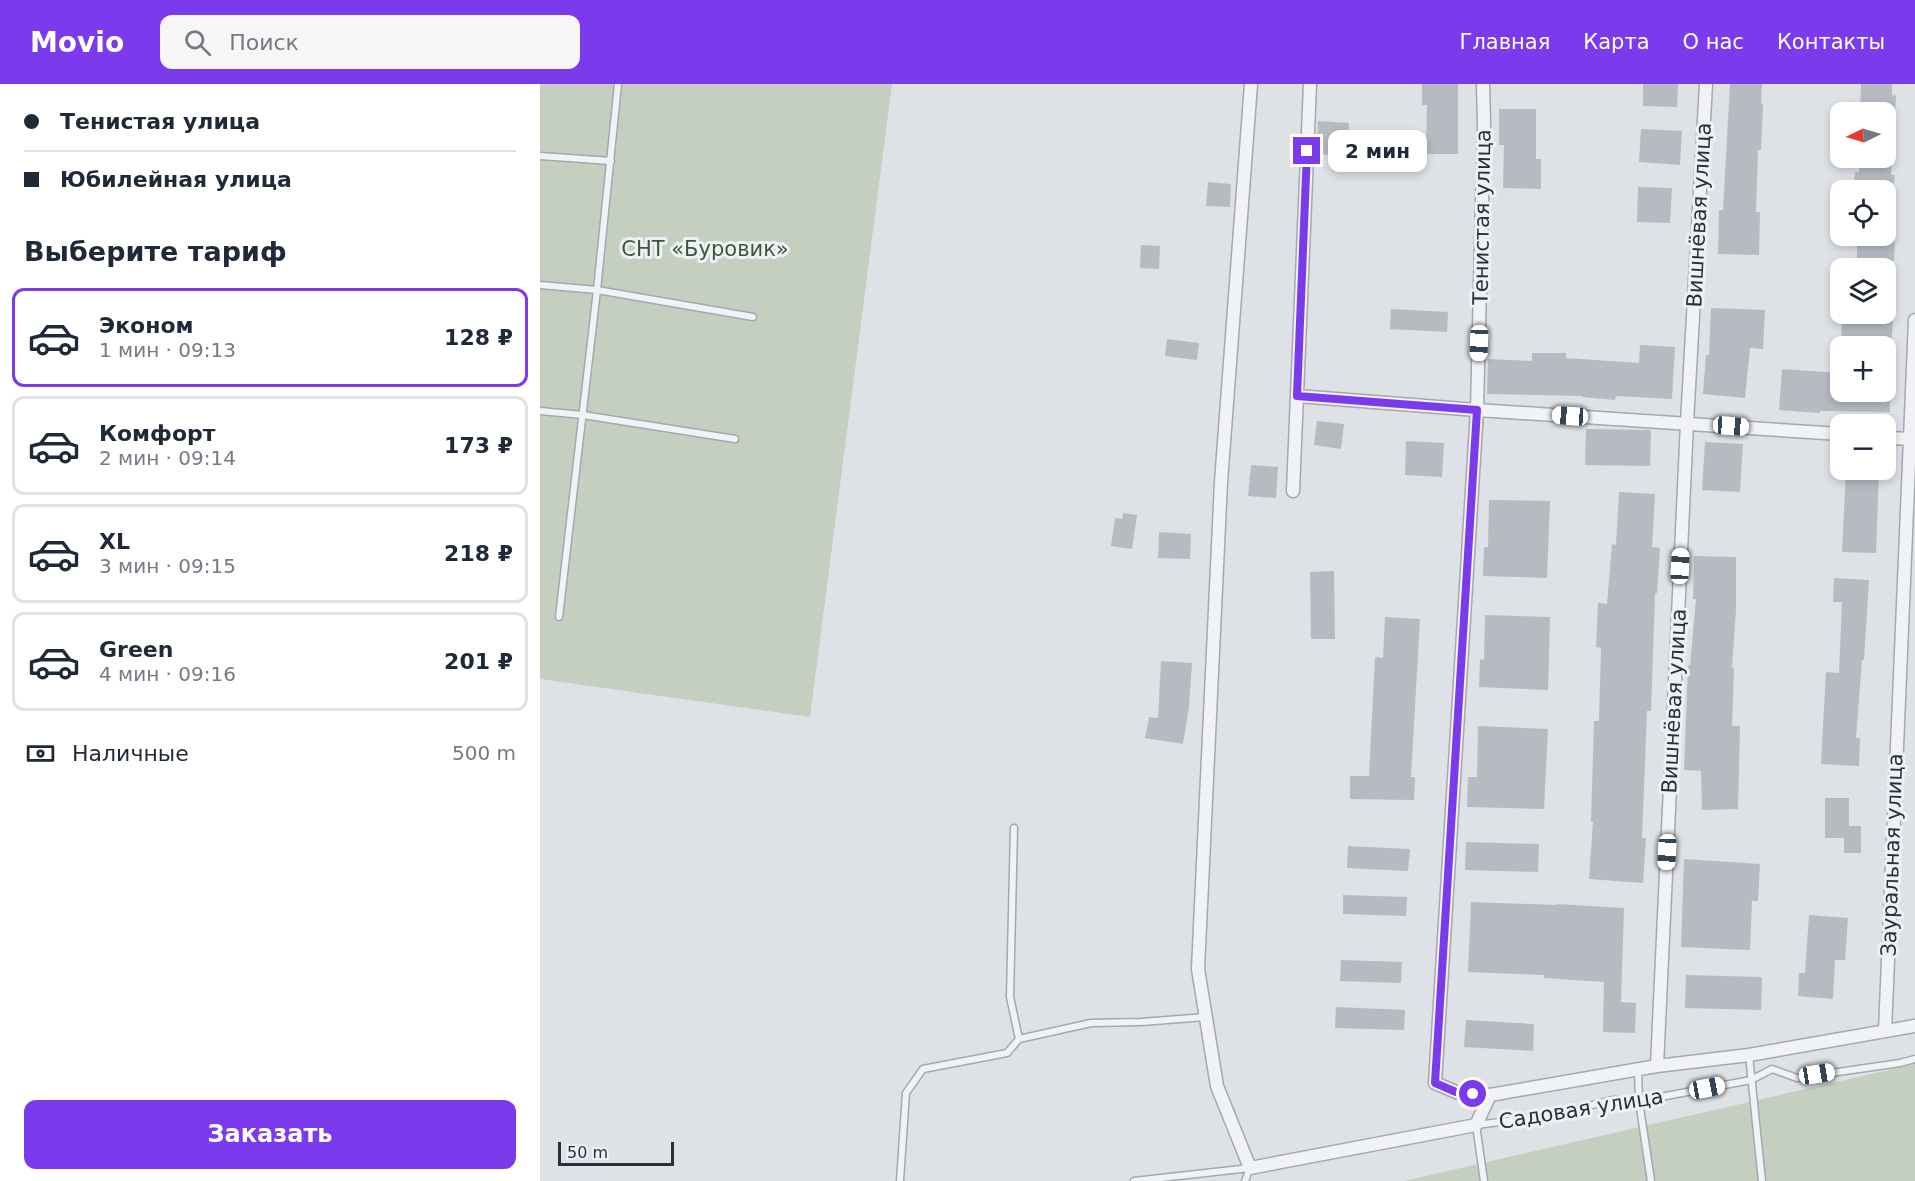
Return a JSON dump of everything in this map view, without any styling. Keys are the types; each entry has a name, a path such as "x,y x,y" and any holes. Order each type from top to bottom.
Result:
{"street":[{"path":"1251,84 1220,506 1198,969 1217,1086 1250,1168 1476,1125 1490,1095 1658,1066 1749,1055 1915,1026"},
{"path":"1293,491 1310,84"},
{"name":"Тенистая улица","path":"1483,84 1477,410 1435,1083 1456,1092 1490,1095"},
{"name":"Вишнёвая улица","path":"1658,1066 1687,423 1706,84"},
{"name":"Зауральная улица","path":"1885,1031 1912,439 1915,320"},
{"path":"1297,396 1830,433"},
{"path":"1896,438 1912,439"}],"lane":[{"path":"559,617 618,84"},
{"path":"540,156 611,160"},
{"path":"540,285 597,290 753,317"},
{"path":"540,411 583,415 735,439"},
{"path":"1014,828 1010,997 1019,1039"},
{"path":"900,1181 906,1093 923,1069 1007,1053 1019,1039 1091,1023 1206,1017"},
{"path":"1749,1055 1762,1181"},
{"name":"Садовая улица","path":"1484,1181 1476,1125 1548,1116 1612,1100 1640,1101 1751,1080 1772,1069 1797,1078 1915,1059"},
{"path":"1638,1070 1651,1181"},
{"path":"1134,1181 1250,1168 1245,1181"}],"green space":[{"name":"СНТ «Буровик»","path":"540,84 892,84 810,717 540,679"},
{"path":"1915,1064 1915,1181 1404,1181"}],"building":[{"path":"1422,84 1458,84 1458,154 1426,154 1427,105 1422,105"},
{"path":"1643,84 1678,84 1677,107 1643,106"},
{"path":"1730,84 1762,84 1761,150 1758,150 1756,212 1760,212 1759,255 1718,254 1719,210 1723,210"},
{"path":"1861,84 1892,84 1892,95 1896,96 1896,102 1860,102"},
{"path":"1499,109 1536,109 1536,159 1541,159 1541,189 1503,188 1504,145 1499,145"},
{"path":"1318,121 1349,123 1347,156 1316,154"},
{"path":"1641,129 1682,131 1680,165 1639,162"},
{"path":"1859,168 1891,168 1891,175 1895,175 1894,180 1854,180 1855,172 1859,172"},
{"path":"1208,182 1231,184 1230,207 1206,206"},
{"path":"1638,187 1672,188 1670,223 1637,222"},
{"path":"1141,245 1160,246 1159,269 1140,268"},
{"path":"1857,246 1895,246 1894,258 1857,258"},
{"path":"1711,308 1765,310 1763,349 1750,348 1745,398 1703,394 1706,355 1709,355"},
{"path":"1391,309 1448,312 1447,332 1390,329"},
{"path":"1842,324 1893,324 1892,336 1841,336"},
{"path":"1167,339 1199,343 1197,360 1165,356"},
{"path":"1640,345 1675,347 1672,399 1616,396 1615,400 1582,396 1487,394 1488,359 1532,361 1532,353 1566,353 1566,358 1639,363"},
{"path":"1782,369 1830,372 1830,402 1890,402 1890,412 1820,411 1820,413 1779,410"},
{"path":"1317,421 1344,424 1341,449 1314,445"},
{"path":"1586,429 1651,430 1650,466 1585,465"},
{"path":"1406,441 1444,443 1442,477 1405,475"},
{"path":"1705,442 1743,444 1740,492 1702,490"},
{"path":"1251,465 1278,467 1276,498 1248,496"},
{"path":"1846,480 1879,480 1876,553 1842,552"},
{"path":"1619,492 1655,494 1652,547 1660,548 1657,593 1655,593 1651,711 1647,711 1642,838 1646,838 1643,883 1589,879 1593,822 1591,822 1594,721 1599,721 1601,648 1596,647 1598,603 1607,604 1612,544 1616,545"},
{"path":"1489,500 1550,501 1547,578 1483,576 1484,547 1488,547"},
{"path":"1123,513 1137,515 1132,549 1111,546 1115,518 1122,519"},
{"path":"1159,532 1191,534 1190,559 1158,558"},
{"path":"1694,556 1736,557 1732,726 1740,726 1738,809 1702,810 1701,771 1684,770 1688,666 1690,666 1696,599 1693,599"},
{"path":"1334,571 1335,639 1311,639 1310,572"},
{"path":"1834,578 1869,580 1856,738 1860,738 1859,766 1821,764 1826,672 1839,673 1842,602 1833,602"},
{"path":"1485,615 1550,617 1548,690 1479,687 1480,659 1484,660"},
{"path":"1385,617 1420,619 1411,777 1415,777 1414,800 1350,799 1350,776 1369,776 1375,657 1383,658"},
{"path":"1161,661 1192,663 1189,707 1183,744 1145,738 1149,717 1158,718"},
{"path":"1478,726 1548,729 1544,809 1467,807 1468,777 1477,777"},
{"path":"1825,798 1849,798 1849,826 1861,826 1861,853 1844,853 1844,838 1825,838"},
{"path":"1466,842 1539,844 1538,872 1465,870"},
{"path":"1348,846 1410,849 1408,871 1347,868"},
{"path":"1684,859 1760,864 1758,901 1752,901 1750,950 1681,947"},
{"path":"1343,895 1407,897 1406,916 1343,914"},
{"path":"1471,902 1624,908 1621,1002 1636,1003 1635,1033 1603,1032 1604,982 1544,978 1544,975 1468,972"},
{"path":"1809,915 1848,918 1845,960 1835,960 1833,999 1798,996 1799,973 1805,973"},
{"path":"1341,960 1402,962 1401,983 1340,981"},
{"path":"1686,975 1762,977 1761,1010 1685,1008"},
{"path":"1336,1007 1405,1010 1404,1030 1335,1028"},
{"path":"1466,1020 1534,1024 1533,1051 1464,1047"}],"route":[{"path":"1307,151 1297,396 1477,410 1435,1083 1456,1092 1473,1094"}]}
